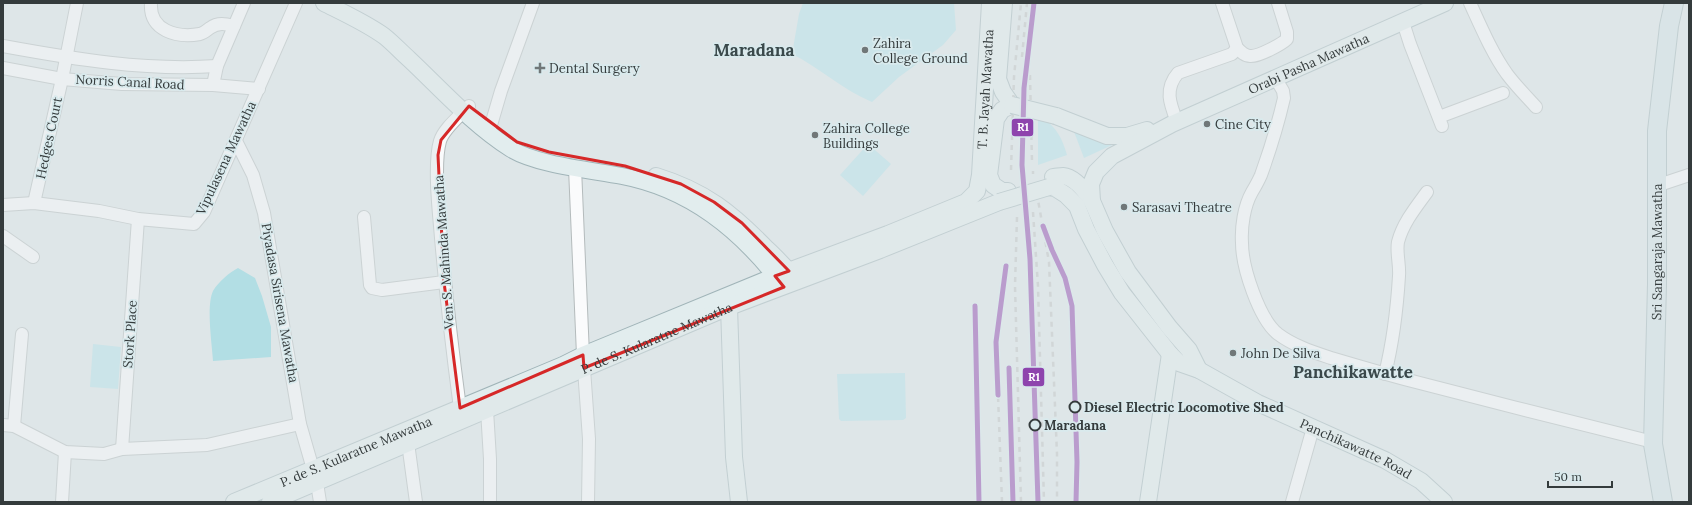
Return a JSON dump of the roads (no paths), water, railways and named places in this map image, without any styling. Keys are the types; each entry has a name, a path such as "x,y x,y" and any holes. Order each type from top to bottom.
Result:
{"highway":[{"name":"Sri Sangaraja Mawatha","path":"1663,502 1653,442 1657,277 1657,131 1669,26 1674,3"}],"main road":[{"path":"324,3 361,21 385,37 512,150 534,158 575,168 623,176 665,189 705,209 730,227 758,255 786,279"},
{"path":"348,3 366,12 393,32 440,76 466,109 517,142 570,156 625,166 681,184 714,202 742,223 786,279"},
{"name":"T. B. Jayah Mawatha","path":"985,175 990,3"},
{"name":"T. B. Jayah Mawatha","path":"1004,3 998,79 1003,92 1012,105"},
{"name":"Orabi Pasha Mawatha","path":"1175,123 1445,3"},
{"path":"1003,197 1002,191 993,185 985,175 996,119 1002,110 1012,105 1056,116 1107,136 1127,136 1175,123"},
{"path":"1092,201 1091,184 1096,172 1112,156 1175,123"},
{"name":"P. de S. Kularatne Mawatha","path":"270,502 315,476 460,408 563,365 583,362 729,307 786,279 888,234 966,202 977,191 985,175"},
{"path":"1156,502 1172,396 1174,358 1115,282 1086,229 1077,206 1066,195 1055,188 1051,182 1064,176 1071,179 1083,189 1092,201 1105,231 1128,272 1169,327 1189,350 1199,370"},
{"name":"P. de S. Kularatne Mawatha","path":"234,502 315,476 408,443 487,410 583,362 786,279 1003,197 1051,182"},
{"path":"729,307 734,458 739,502"},
{"path":"1148,502 1174,358"},
{"name":"Panchikawatte Road","path":"1174,358 1258,402 1385,460 1421,481 1444,502"}],"street":[{"name":"Hedges Court","path":"34,203 77,3"},
{"path":"151,3 151,12 156,25 166,30 186,36 202,34 213,26 221,23 234,26"},
{"path":"213,85 217,66 244,3"},
{"name":"Vipulasena Mawatha","path":"3,205 34,203 99,211 138,218 194,224 204,212 296,3"},
{"path":"491,125 533,3"},
{"path":"1222,3 1234,51"},
{"path":"1175,123 1169,89 1172,80 1178,73 1234,51 1256,56 1285,41 1288,36 1278,3"},
{"path":"1470,3 1506,73 1536,107"},
{"path":"1403,22 1440,122 1503,93"},
{"name":"Norris Canal Road","path":"3,46 66,58 104,63 179,68 217,66"},
{"name":"Norris Canal Road","path":"3,68 62,78 122,84 213,85 259,89"},
{"path":"1276,79 1283,91 1284,98 1261,174 1252,193 1242,227 1244,264 1250,284 1260,306 1277,333 1291,343 1318,354 1385,374 1653,442"},
{"name":"Ven. S. Mahinda Mawatha","path":"460,408 444,282 438,199 438,155 440,140 466,109"},
{"name":"Piyadasa Sirisena Mawatha","path":"236,141 253,175 264,213 300,424 315,476 320,502"},
{"path":"575,168 583,362 589,439 588,502"},
{"path":"1656,186 1689,175"},
{"path":"1385,374 1395,322 1399,274 1398,243 1408,217 1427,192"},
{"path":"364,217 370,285 372,288 382,290 444,282"},
{"name":"Stork Place","path":"122,449 138,218"},
{"path":"3,236 33,257"},
{"path":"22,334 8,426 65,452 104,454 122,449 207,445 300,424"},
{"path":"487,410 490,459 490,502"},
{"path":"1292,502 1313,428"},
{"path":"408,443 416,502"},
{"path":"62,502 65,452"}],"water":[{"path":"238,268 255,278 262,296 271,327 271,357 213,361 210,315 211,298 213,291 218,284"}],"railway":[{"path":"1011,170 1014,77 1021,3"},
{"path":"1022,57 1027,3"},
{"path":"1032,21 1034,3"},
{"path":"1022,165 1024,88 1028,49"},
{"path":"1030,75 1032,162"},
{"path":"1035,183 1049,262 1057,454 1057,502"},
{"path":"1033,212 1038,286 1044,502"},
{"path":"1017,217 1015,286 1021,502"},
{"path":"1025,217 1030,259 1038,451"},
{"path":"1050,245 1065,278 1072,306 1077,462 1076,502"},
{"path":"1002,502 996,342 1006,266"},
{"path":"975,306 979,502"}],"place":[{"name":"Zahira College Ground","path":"865,50"},
{"name":"Dental Surgery","path":"540,68"},
{"name":"Cine City","path":"1207,124"},
{"name":"Zahira College Buildings","path":"815,135"},
{"name":"Sarasavi Theatre","path":"1124,207"},
{"name":"John De Silva","path":"1233,353"},
{"name":"Diesel Electric Locomotive Shed","path":"1075,407"},
{"name":"Maradana","path":"1035,425"}],"district":[{"name":"Maradana","path":"754,50"},
{"name":"Panchikawatte","path":"1353,372"}]}
